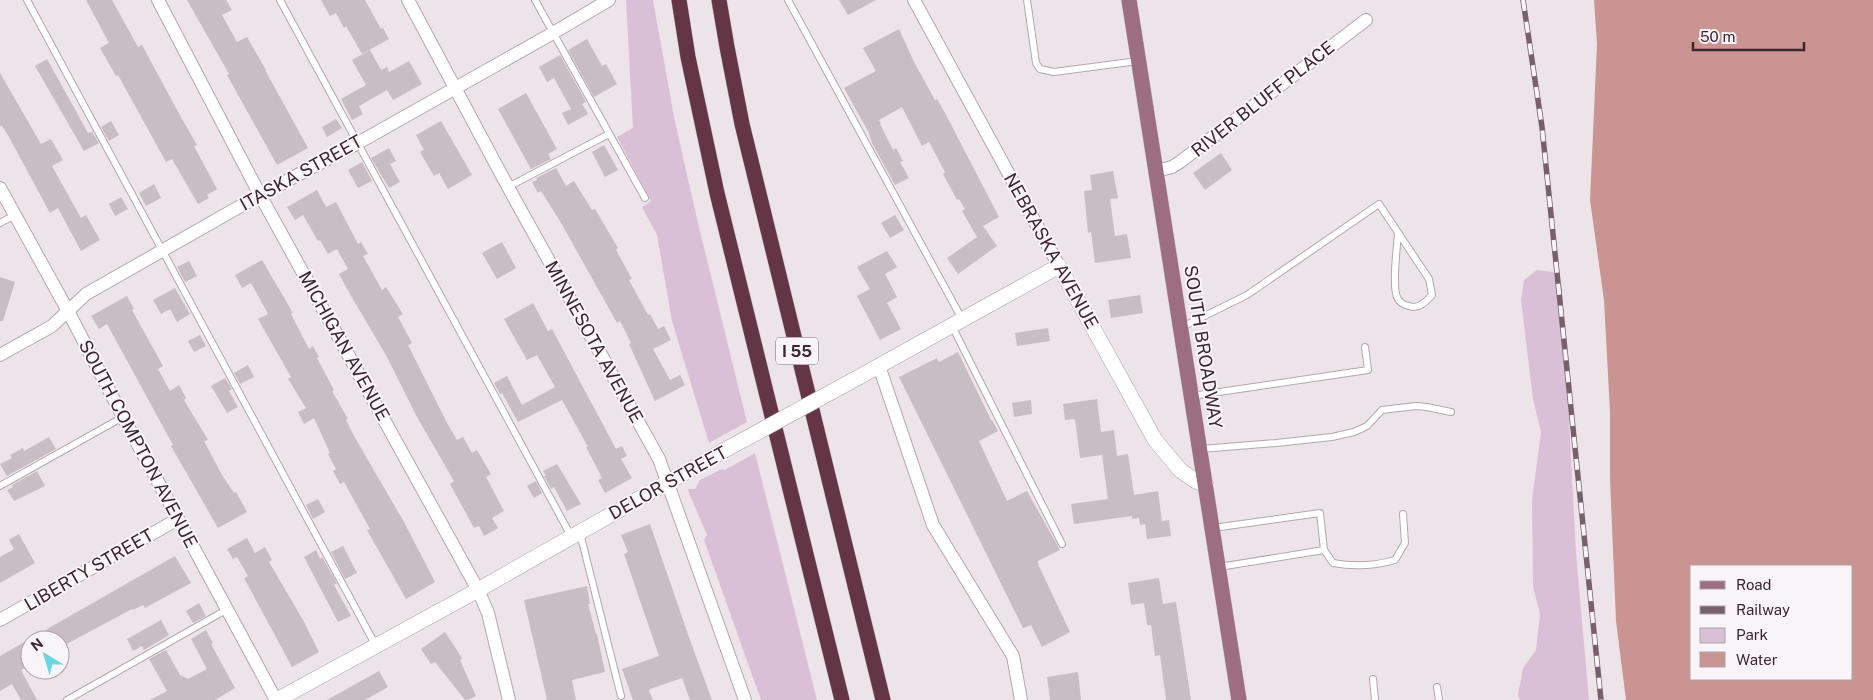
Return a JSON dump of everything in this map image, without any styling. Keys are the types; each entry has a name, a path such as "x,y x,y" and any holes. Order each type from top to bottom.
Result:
{"highway":[{"name":"I 55","path":"679,0 688,57 717,193 842,700"},
{"name":"I 55","path":"719,0 726,47 742,124 883,700"}],"main road":[{"name":"SOUTH BROADWAY","path":"1128,0 1201,449 1239,700"}],"street":[{"name":"MICHIGAN AVENUE","path":"158,0 260,195 478,590 488,613 509,700"},
{"name":"MINNESOTA AVENUE","path":"408,0 508,187 659,459 745,700"},
{"name":"ITASKA STREET","path":"0,354 52,326 86,294 260,195 358,143 554,33 609,0"},
{"name":"NEBRASKA AVENUE","path":"914,0 1155,440 1180,470 1194,480 1206,485"},
{"name":"RIVER BLUFF PLACE","path":"1156,171 1164,170 1180,162 1366,20"},
{"name":"SOUTH COMPTON AVENUE","path":"0,188 276,700"},
{"name":"DELOR STREET","path":"276,700 478,590 668,482 1059,266"},
{"path":"879,366 933,525 1014,656 1021,700"},
{"name":"LIBERTY STREET","path":"0,620 178,519"}],"lane":[{"path":"27,0 376,646"},
{"path":"280,0 576,535 621,696"},
{"path":"535,0 645,198"},
{"path":"788,0 957,322 1062,544"},
{"path":"1026,0 1036,64 1040,68 1054,72 1138,61"},
{"path":"508,187 609,134"},
{"path":"1181,328 1247,295 1379,204 1429,280 1432,295 1424,304 1412,308 1403,304 1397,297 1395,279 1398,233"},
{"path":"0,223 15,215"},
{"path":"1192,396 1368,370 1364,346"},
{"path":"1201,449 1276,443 1347,434 1367,426 1382,410 1427,406 1451,412"},
{"path":"0,486 123,418"},
{"path":"1213,528 1320,513 1324,550 1333,563 1374,566 1395,560 1406,543 1403,514"},
{"path":"1219,567 1324,550"},
{"path":"68,700 226,610"},
{"path":"1373,679 1375,700"},
{"path":"1437,687 1440,700"}],"green space":[{"path":"626,0 653,0 674,117 747,422 709,443 672,321 657,235 642,207 651,201 617,137 633,128"},
{"path":"1537,270 1553,272 1562,285 1576,553 1589,700 1520,700 1518,695 1523,668 1536,650 1540,614 1533,587 1532,500 1541,432 1533,399 1521,300 1524,280"},
{"path":"755,453 817,700 761,700 704,540 707,535 689,493 688,489 695,489 700,480 722,469 725,470"}],"water":[{"path":"1594,0 1873,0 1873,700 1626,700 1616,621 1610,479 1610,412 1604,300 1590,200 1597,44"}],"building":[{"path":"86,0 112,0 138,47 142,45 197,145 194,146 217,189 207,195 209,198 198,204 172,159 166,162 118,75 116,76 100,48 109,43"},
{"path":"187,0 226,0 232,10 222,15 237,42 247,37 308,148 277,165"},
{"path":"321,0 365,0 381,29 383,28 389,39 362,54 346,26 344,28 336,13 330,16"},
{"path":"839,0 876,0 848,15"},
{"path":"899,29 914,62 935,100 937,99 945,113 999,217 983,226 997,246 958,274 947,258 977,237 962,211 965,209 959,199 957,200 943,174 945,172 929,142 922,146 902,107 879,120 893,150 896,148 903,161 900,162 909,178 895,185 844,88 876,71 863,48"},
{"path":"587,39 602,66 606,64 617,84 594,97 568,50"},
{"path":"370,50 381,70 387,67 389,72 409,61 422,84 393,100 387,90 359,106 363,114 352,120 341,99 366,85 352,60"},
{"path":"560,55 586,102 582,104 588,114 568,125 562,113 571,109 554,78 547,82 539,67"},
{"path":"47,59 88,133 92,132 99,143 84,151 35,66"},
{"path":"0,73 41,144 51,139 63,160 52,166 81,218 86,215 100,240 81,251 58,208 50,213 9,137 2,126 0,126"},
{"path":"526,93 557,149 548,154 551,159 531,169 498,109"},
{"path":"336,119 342,128 327,137 322,127"},
{"path":"111,121 119,135 109,141 101,127"},
{"path":"441,121 472,175 448,189 439,173 434,176 420,152 424,150 416,135"},
{"path":"604,145 618,170 605,177 592,152"},
{"path":"389,148 396,161 390,164 400,182 389,188 371,158"},
{"path":"1221,153 1232,170 1205,190 1193,173"},
{"path":"362,162 372,181 358,188 348,170"},
{"path":"556,168 566,186 574,181 592,210 595,209 618,248 616,250 632,279 629,280 648,315 650,314 658,329 664,326 671,340 653,349 670,380 680,375 685,385 655,401 620,321 617,323 560,221 541,191 538,193 532,182"},
{"path":"1113,171 1118,198 1110,199 1115,236 1127,234 1131,258 1095,263 1091,232 1088,233 1084,191 1092,190 1090,175"},
{"path":"154,184 161,198 146,206 139,193"},
{"path":"317,190 326,207 336,202 358,244 361,242 368,254 363,256 382,290 386,287 403,314 398,317 412,343 408,345 457,440 463,437 472,453 477,450 491,474 486,477 504,511 492,518 498,528 484,536 479,526 474,528 450,484 454,481 417,417 387,357 339,274 348,269 337,249 328,254 303,215 295,220 287,207"},
{"path":"121,197 128,209 115,216 109,204"},
{"path":"895,215 904,230 890,238 881,223"},
{"path":"502,242 516,268 497,279 482,253"},
{"path":"887,251 897,267 885,274 897,297 887,303 901,329 880,340 857,296 870,289 857,267"},
{"path":"262,260 293,313 291,314 309,349 313,346 319,357 317,358 334,390 332,391 348,419 346,420 354,436 404,522 435,582 406,599 367,530 370,529 344,482 340,484 333,471 336,469 314,418 304,424 298,412 306,408 288,379 291,377 258,319 268,314 251,283 242,288 235,275"},
{"path":"189,261 197,276 185,282 177,267"},
{"path":"0,277 15,282 3,321 0,321"},
{"path":"175,288 190,314 177,322 170,309 161,314 153,300"},
{"path":"1140,295 1143,313 1111,318 1108,300"},
{"path":"127,296 134,309 132,310 163,366 158,369 170,391 179,385 186,398 184,400 208,440 204,441 222,475 234,493 236,492 247,512 218,528 171,446 173,445 107,324 99,329 91,316"},
{"path":"533,303 548,331 552,329 616,449 622,446 627,456 621,459 632,478 605,493 598,480 602,478 586,447 588,447 562,400 518,422 502,393 500,394 494,383 507,376 522,405 555,387 537,355 527,360 504,319"},
{"path":"1048,328 1050,341 1017,346 1015,333"},
{"path":"200,335 206,346 194,352 188,341"},
{"path":"958,352 998,431 979,441 1007,501 1027,491 1060,550 1038,561 1038,564 1070,632 1042,647 1031,625 1023,628 899,377 937,358 939,362"},
{"path":"248,365 254,377 240,384 234,373"},
{"path":"225,378 232,389 229,391 238,407 227,413 211,386"},
{"path":"1097,399 1101,432 1114,430 1117,456 1128,454 1134,495 1158,491 1162,521 1169,520 1171,536 1147,539 1145,524 1140,525 1139,518 1132,519 1132,516 1074,524 1071,504 1108,499 1102,455 1080,458 1075,419 1065,420 1063,404"},
{"path":"1031,400 1032,414 1014,417 1012,403"},
{"path":"49,437 56,449 7,476 0,464 12,458 10,455 23,448 24,451"},
{"path":"557,464 581,504 567,511 554,487 551,489 544,476 546,476 543,471"},
{"path":"37,471 45,486 14,501 7,490 13,487 12,485"},
{"path":"536,481 542,493 534,498 527,486"},
{"path":"318,499 325,512 313,519 306,505"},
{"path":"650,524 712,700 690,700 682,678 650,689 653,700 633,700 622,669 659,656 624,554 628,552 621,535"},
{"path":"19,534 35,563 0,583 0,557 14,549 9,540"},
{"path":"247,538 255,553 265,547 272,560 269,562 303,620 319,652 292,667 244,578 248,576 237,557 233,559 227,549"},
{"path":"343,546 357,573 345,579 331,552"},
{"path":"316,550 337,583 334,585 351,616 338,622 304,557"},
{"path":"175,556 191,583 145,608 143,605 132,609 70,642 70,630 46,630"},
{"path":"1159,578 1163,604 1176,602 1191,700 1166,700 1160,655 1155,656 1151,625 1147,625 1144,603 1131,605 1128,583"},
{"path":"587,586 590,604 588,604 605,672 572,680 576,700 547,700 524,600"},
{"path":"199,603 206,616 193,623 186,611"},
{"path":"161,620 169,635 144,650 142,646 133,651 127,639"},
{"path":"206,630 213,643 211,644 235,688 215,700 150,700 167,691 149,659 166,650 180,675 188,679 207,669 191,639"},
{"path":"445,632 462,658 460,660 476,696 468,700 465,700 435,662 431,664 421,649"},
{"path":"20,645 20,680 26,680 37,700 21,700 12,684 0,691 0,656"},
{"path":"379,671 388,687 365,700 327,700"},
{"path":"1078,672 1081,700 1050,700 1047,677"}],"railway":[{"path":"1523,0 1542,127 1601,700"}]}
